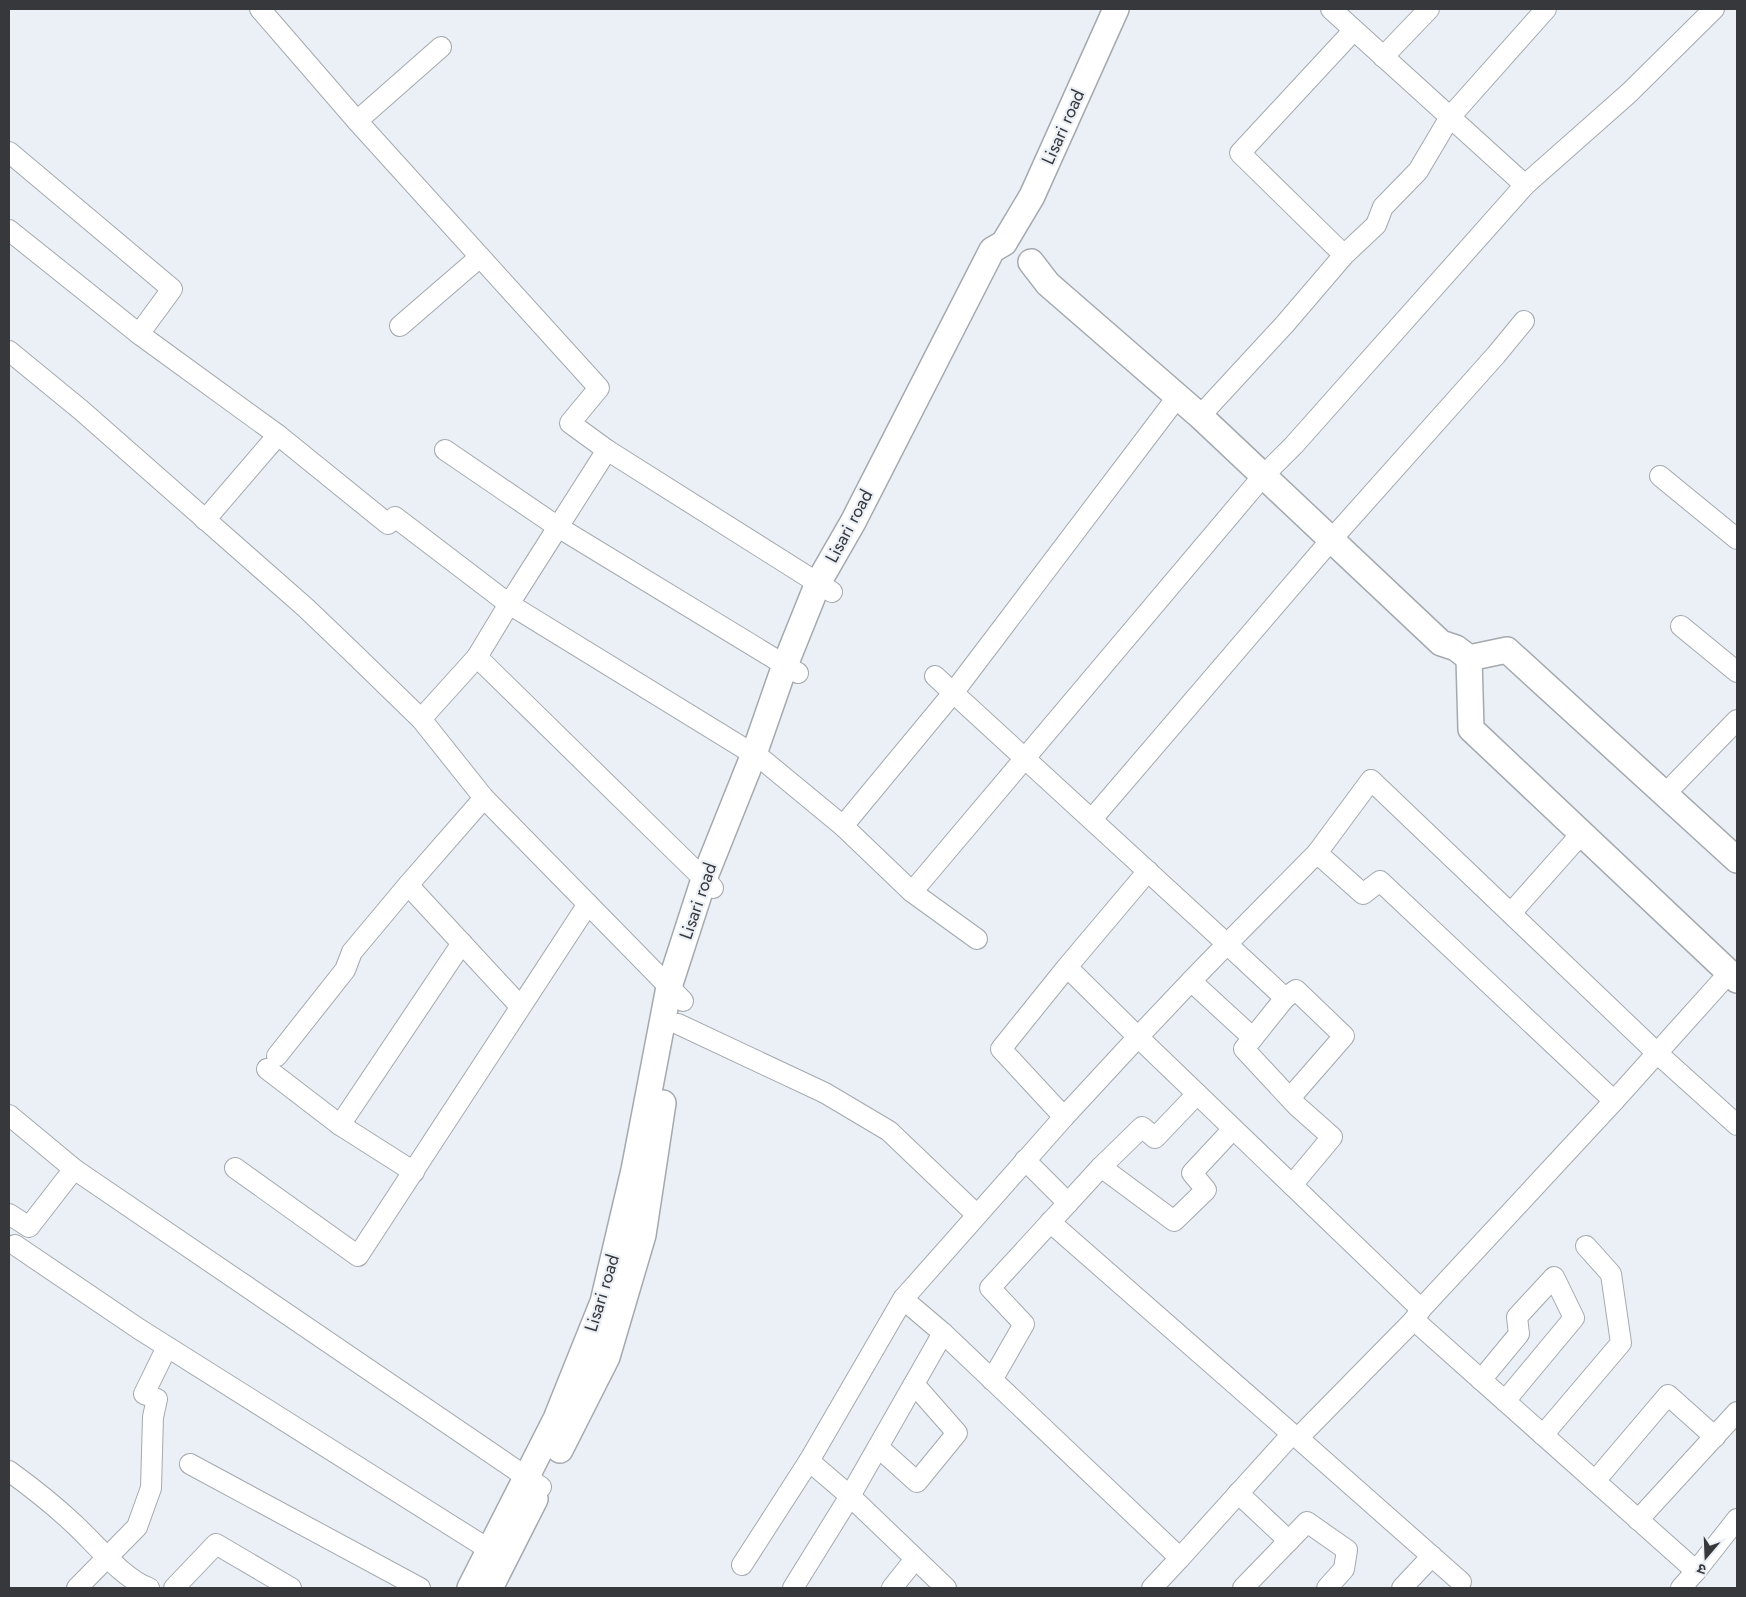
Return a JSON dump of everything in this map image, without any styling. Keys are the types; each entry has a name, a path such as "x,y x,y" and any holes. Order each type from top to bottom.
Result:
{"street":[{"path":"260,9 357,121 599,388 570,424 607,450 825,588"},
{"name":"Lisari road","path":"534,1482 556,1419 603,1302 634,1170 709,883 792,669 852,522 992,250 1004,243 1032,196 1116,9"},
{"path":"1331,9 1525,185"},
{"path":"1384,57 1429,9"},
{"path":"1205,411 1285,324 1344,255 1376,225 1383,207 1418,171 1450,117 1546,9"},
{"path":"912,892 1268,470 1294,444 1525,185 1629,93 1714,9"},
{"path":"1344,255 1240,153 1354,30"},
{"path":"357,121 441,48"},
{"path":"9,152 172,289 139,334"},
{"path":"9,230 139,334 278,434 388,524 395,517 509,604 759,757 843,826 912,892 978,939"},
{"path":"1004,243 1031,262 1048,284 1103,321 1205,411 1431,622 1441,643 1462,653 1507,650 1737,860"},
{"path":"400,326 480,257"},
{"path":"1103,321 1178,396 1205,411"},
{"path":"1092,820 1337,534 1524,321"},
{"path":"9,350 88,416 306,608 421,718 484,798 588,904 677,1004 889,1131 977,1215"},
{"path":"843,826 953,693 1178,396"},
{"path":"206,520 278,434"},
{"path":"446,450 558,527 792,669"},
{"path":"421,718 477,657 607,450"},
{"path":"1660,476 1737,539"},
{"path":"1681,626 1737,672"},
{"path":"1152,1588 1238,1494 1418,1315 1657,1053 1733,976 1471,729 1462,653"},
{"path":"477,657 709,883"},
{"path":"935,676 1285,998"},
{"path":"1665,794 1737,720"},
{"path":"742,1565 809,1461 903,1298 1025,1160 1138,1037 1317,853 1371,780 1657,1053 1737,1125"},
{"path":"414,1172 340,1125 272,1062 345,970 352,952 484,798"},
{"path":"1511,913 1582,833"},
{"path":"1317,853 1363,894 1380,881 1614,1101"},
{"path":"1064,1117 1001,1049 1148,871"},
{"path":"408,885 520,1006"},
{"path":"235,1168 358,1256 588,904"},
{"path":"340,1125 462,943"},
{"path":"1067,967 1292,1185 1481,1380 1696,1571"},
{"path":"1191,981 1253,1038"},
{"path":"1290,1098 1344,1036 1296,990 1285,998 1244,1048 1290,1098 1332,1137 1292,1185"},
{"name":"Lisari road","path":"470,1588 497,1554 534,1482 607,1357 643,1235 677,1004"},
{"path":"992,1380 1024,1324 990,1288 1101,1167 1142,1127 1155,1138 1197,1094"},
{"path":"9,1115 74,1169 534,1482"},
{"path":"1101,1167 1174,1221 1206,1190 1192,1173 1233,1129"},
{"path":"1025,1160 1068,1203"},
{"path":"74,1169 12,1250 497,1554"},
{"path":"9,1214 28,1227"},
{"path":"1050,1222 1461,1582"},
{"path":"1544,1435 1621,1344 1611,1274 1586,1246"},
{"path":"1505,1401 1574,1318 1554,1277 1517,1317 1519,1334 1543,1355"},
{"path":"903,1298 1180,1558"},
{"path":"793,1588 850,1496 942,1333"},
{"path":"1481,1380 1519,1334"},
{"path":"77,1588 137,1528 151,1488 153,1417 157,1399 144,1394 168,1348"},
{"path":"878,1446 917,1482 957,1433 914,1384"},
{"path":"1595,1481 1668,1395 1715,1437"},
{"path":"1638,1520 1737,1412"},
{"path":"809,1461 850,1496 946,1588"},
{"path":"190,1464 420,1588"},
{"path":"11,1478 74,1524 107,1558 142,1585 149,1588"},
{"path":"1238,1494 1289,1541"},
{"path":"1681,1588 1737,1519"},
{"path":"1243,1588 1307,1522 1347,1550 1344,1569 1326,1588"},
{"path":"174,1588 216,1544 292,1588"},
{"name":"Lisari road","path":"490,1588 497,1554"},
{"path":"1402,1588 1432,1556"},
{"path":"892,1588 915,1559"}]}
